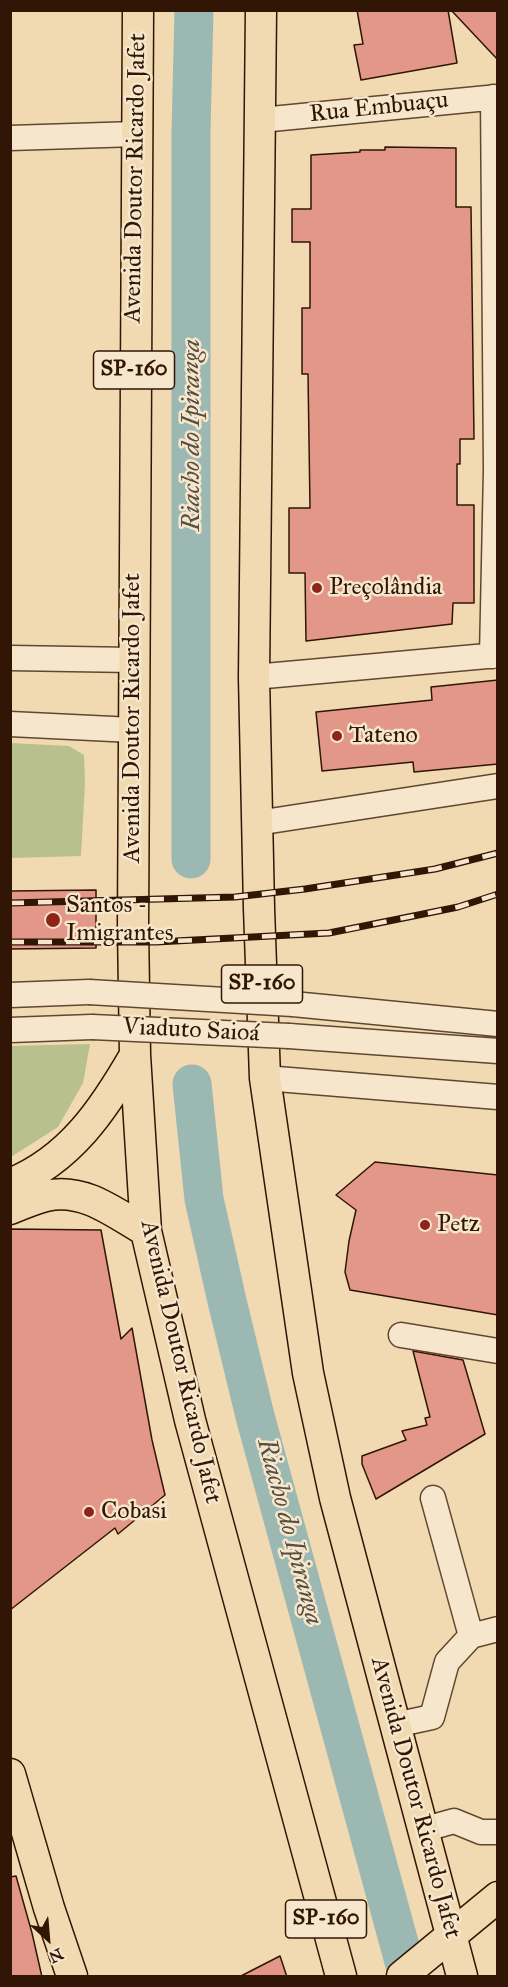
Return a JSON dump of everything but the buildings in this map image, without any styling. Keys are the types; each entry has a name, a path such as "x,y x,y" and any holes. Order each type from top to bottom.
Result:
{"main road":[{"name":"Avenida Doutor Ricardo Jafet","path":"138,10 133,660 135,1055 146,1231 190,1420 341,1977"},
{"name":"Avenida Doutor Ricardo Jafet","path":"261,10 254,677 265,1078 308,1373 335,1498 422,1830 440,1946 462,1977"},
{"path":"10,1184 51,1161 84,1133 108,1100 135,1055"},
{"path":"10,1209 48,1196 67,1194 88,1198 146,1231"},
{"path":"10,1774 49,1908 72,1977"},
{"path":"402,1977 498,1897"}],"street":[{"path":"254,677 495,655 497,470 495,97"},
{"name":"Rua Embuaçu","path":"261,120 495,97"},
{"path":"10,138 136,134"},
{"path":"10,658 133,660"},
{"path":"10,724 133,730"},
{"path":"257,823 498,786"},
{"name":"Viaduto Saioá","path":"10,995 90,992 293,1004 498,1024"},
{"name":"Viaduto Saioá","path":"10,1030 92,1027 289,1036 498,1051"},
{"path":"265,1078 498,1097"},
{"path":"400,1335 498,1351"},
{"path":"433,1498 471,1636"},
{"path":"395,1725 432,1717 447,1662 471,1636 498,1629"},
{"path":"422,1830 454,1821 481,1832 498,1832"}],"green space":[{"path":"11,743 69,746 84,755 85,783 81,856 11,858"},
{"path":"90,1044 83,1083 58,1127 11,1157 11,1046"}],"waterway":[{"name":"Riacho do Ipiranga","path":"191,859 191,132 194,10"},
{"name":"Riacho do Ipiranga","path":"192,1084 204,1199 227,1301 255,1416 408,1976"}],"railway":[{"path":"10,903 235,897 435,869 498,853"},
{"path":"10,942 156,942 329,933 458,907 498,894"}],"place":[{"name":"Preçolândia","path":"317,588"},
{"name":"Tateno","path":"337,736"},
{"name":"Santos - Imigrantes","path":"53,920"},
{"name":"Petz","path":"425,1225"},
{"name":"Cobasi","path":"89,1512"}]}
